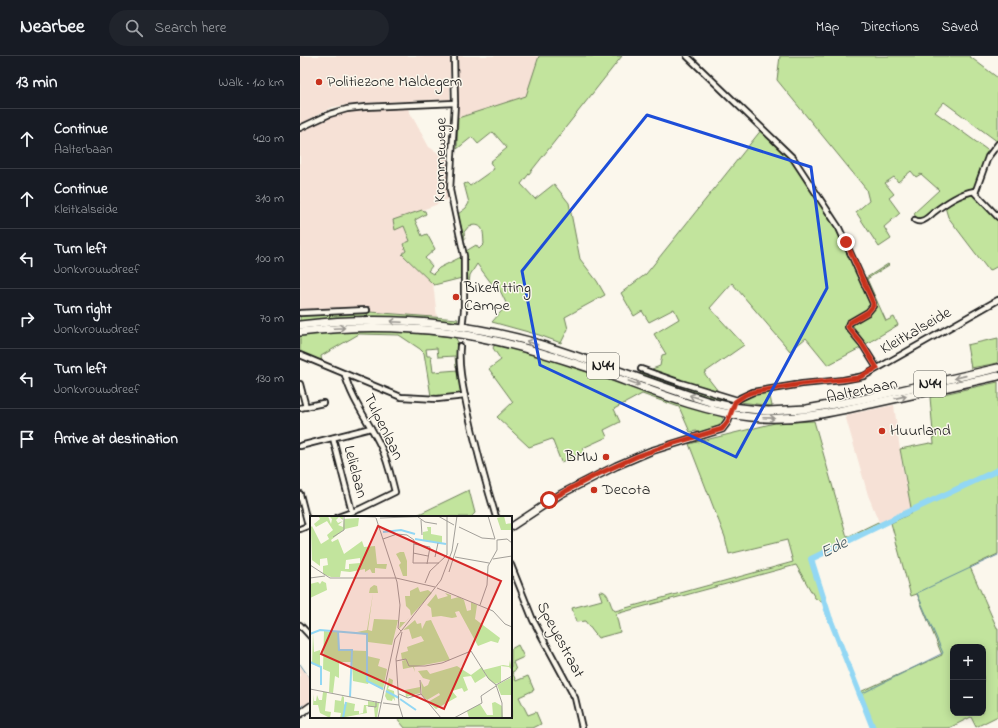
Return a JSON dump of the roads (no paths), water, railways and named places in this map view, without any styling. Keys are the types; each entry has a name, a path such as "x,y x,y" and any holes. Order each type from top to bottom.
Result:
{"highway":[{"name":"N44","path":"300,325 336,322 381,321 417,323 462,331 546,354 692,404 731,411"},
{"name":"N44","path":"300,332 336,328 462,331"},
{"name":"Aalterbaan","path":"731,411 807,410 998,368"},
{"name":"Aalterbaan","path":"731,411 767,418 804,417 998,376"}],"main road":[{"path":"512,526 561,494 616,466 651,451 722,429 728,421 731,411"},
{"path":"300,714 310,707"}],"street":[{"name":"Krommewege","path":"454,56 455,103 450,190 464,256 464,310 462,331"},
{"path":"687,56 790,154 839,228 873,303 871,309 849,323 848,327 862,344 877,368"},
{"path":"300,128 330,114 347,109 455,103"},
{"path":"998,144 988,157 975,191 977,196 998,217"},
{"path":"915,220 923,220 959,197 975,191"},
{"name":"Kleitkalseide","path":"737,400 753,392 802,384 858,378 998,300"},
{"path":"300,313 367,310"},
{"path":"460,346 460,371 465,396 480,465 496,516"},
{"path":"300,355 401,397 437,399 465,396"},
{"path":"641,369 694,387 733,397 737,400 731,411"},
{"name":"Tulpenlaan","path":"345,375 348,386 386,458 395,492 352,512"},
{"path":"300,384 306,407"},
{"path":"300,408 323,403"},
{"path":"300,446 371,428"},
{"name":"Lelielaan","path":"333,438 352,512"},
{"path":"300,494 310,525 300,529"},
{"path":"341,516 352,512"},
{"name":"Speyestraat","path":"512,568 533,620 575,698 582,728"},
{"path":"300,625 310,636"}],"waterway":[{"name":"Ede","path":"873,728 829,616 811,559 998,470"},
{"path":"859,695 943,653 917,593 998,555"},
{"path":"300,664 310,679"}],"place":[{"name":"Politiezone Maldegem","path":"319,82"},
{"name":"Bikefitting Campe","path":"456,297"},
{"name":"Huurland","path":"882,431"},
{"name":"BMW","path":"606,457"},
{"name":"Decota","path":"594,490"}]}
